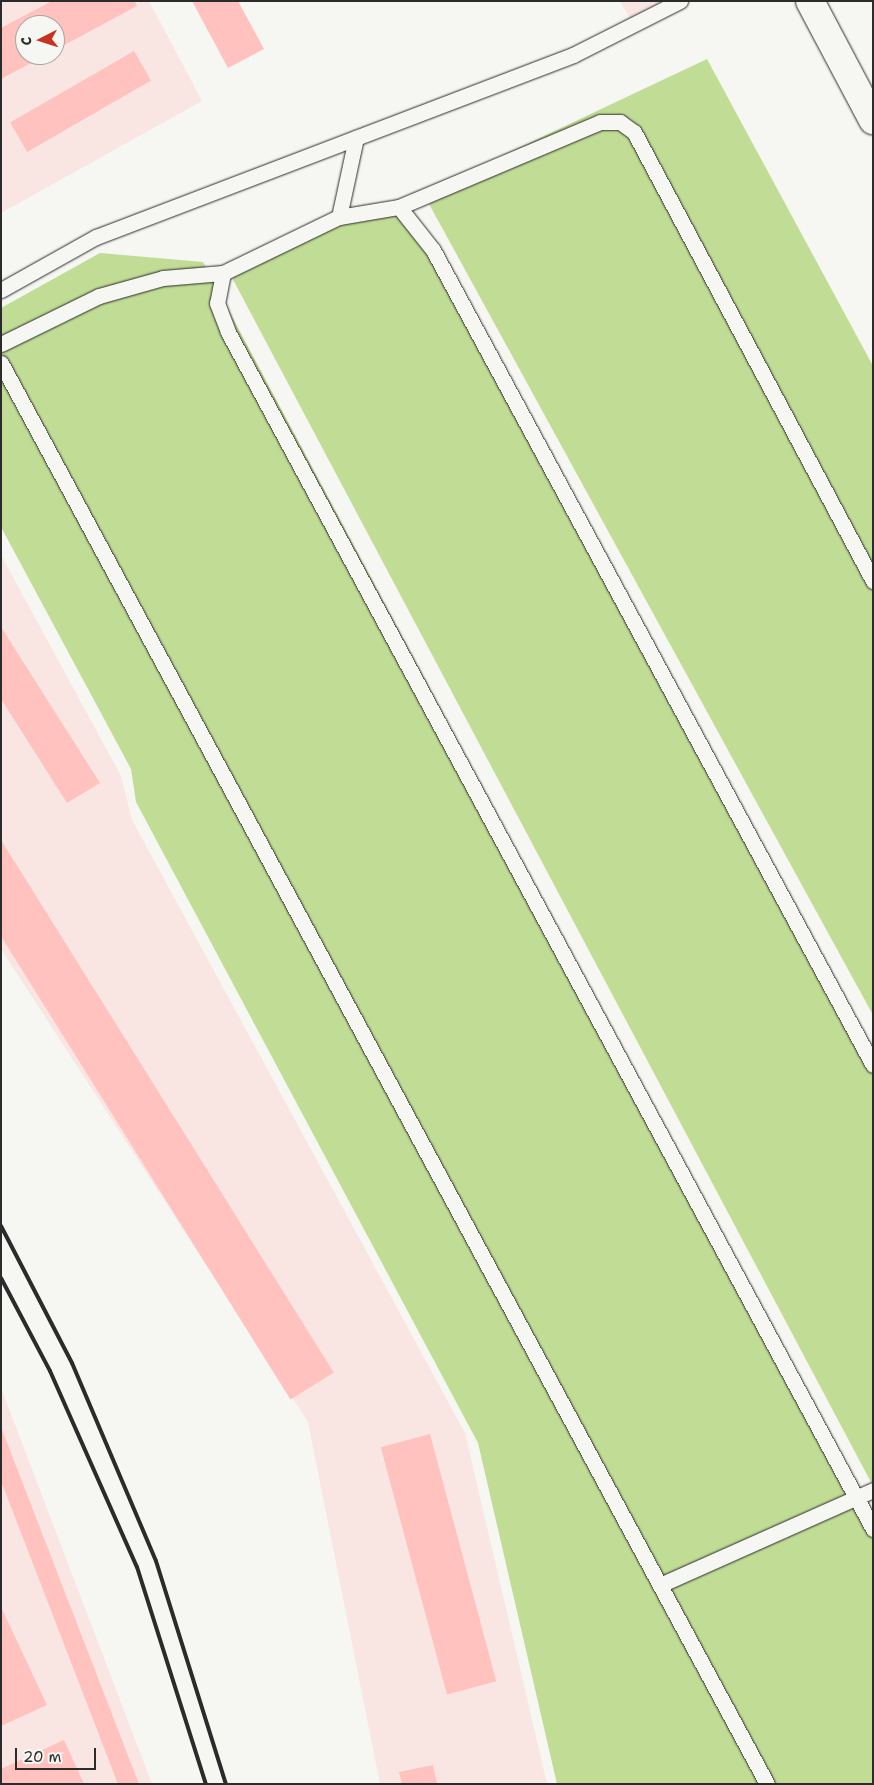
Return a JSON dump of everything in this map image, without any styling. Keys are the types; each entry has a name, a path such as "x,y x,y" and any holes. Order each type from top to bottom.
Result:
{"main road":[{"path":"810,1 873,120"}],"lane":[{"path":"1,290 96,237 572,55 680,1"},
{"path":"1,344 99,296 163,278 223,273 339,217 399,207 600,122 620,122 634,132 873,582"},
{"path":"339,217 356,138"},
{"path":"399,207 433,250 873,1065"},
{"path":"223,273 217,303 228,332 873,1529"},
{"path":"1,363 662,1584 767,1784"},
{"path":"662,1584 873,1490"}],"shaded area":[{"path":"1,1 149,1 202,101 1,213"},
{"path":"620,1 681,1 634,26"},
{"path":"1,555 121,776 132,820 465,1433 547,1784 380,1784 308,1422 1,949"},
{"path":"1,1388 152,1784 1,1784"}],"green space":[{"path":"707,59 873,366 873,1015 423,193"},
{"path":"401,200 873,1052 873,1486 229,272"},
{"path":"100,253 203,262 873,1523 873,1784 557,1784 478,1443 136,802 131,769 1,527 1,308"}],"building":[{"path":"52,1 135,1 137,6 65,45 65,15 26,15"},
{"path":"192,1 238,1 264,49 228,68"},
{"path":"15,21 15,65 27,65 1,79 1,28"},
{"path":"134,51 151,80 27,152 10,123"},
{"path":"1,627 100,783 67,803 1,699"},
{"path":"1,840 334,1373 291,1400 1,936"},
{"path":"1,1427 139,1784 118,1784 1,1481"},
{"path":"430,1434 496,1681 447,1694 381,1447"},
{"path":"1,1607 47,1705 1,1726"},
{"path":"64,1740 84,1784 1,1784 1,1769"},
{"path":"433,1765 437,1784 402,1784 399,1772"}],"railway":[{"path":"1,1226 72,1363 156,1561 226,1784"},
{"path":"1,1278 50,1371 137,1567 206,1784"}]}
